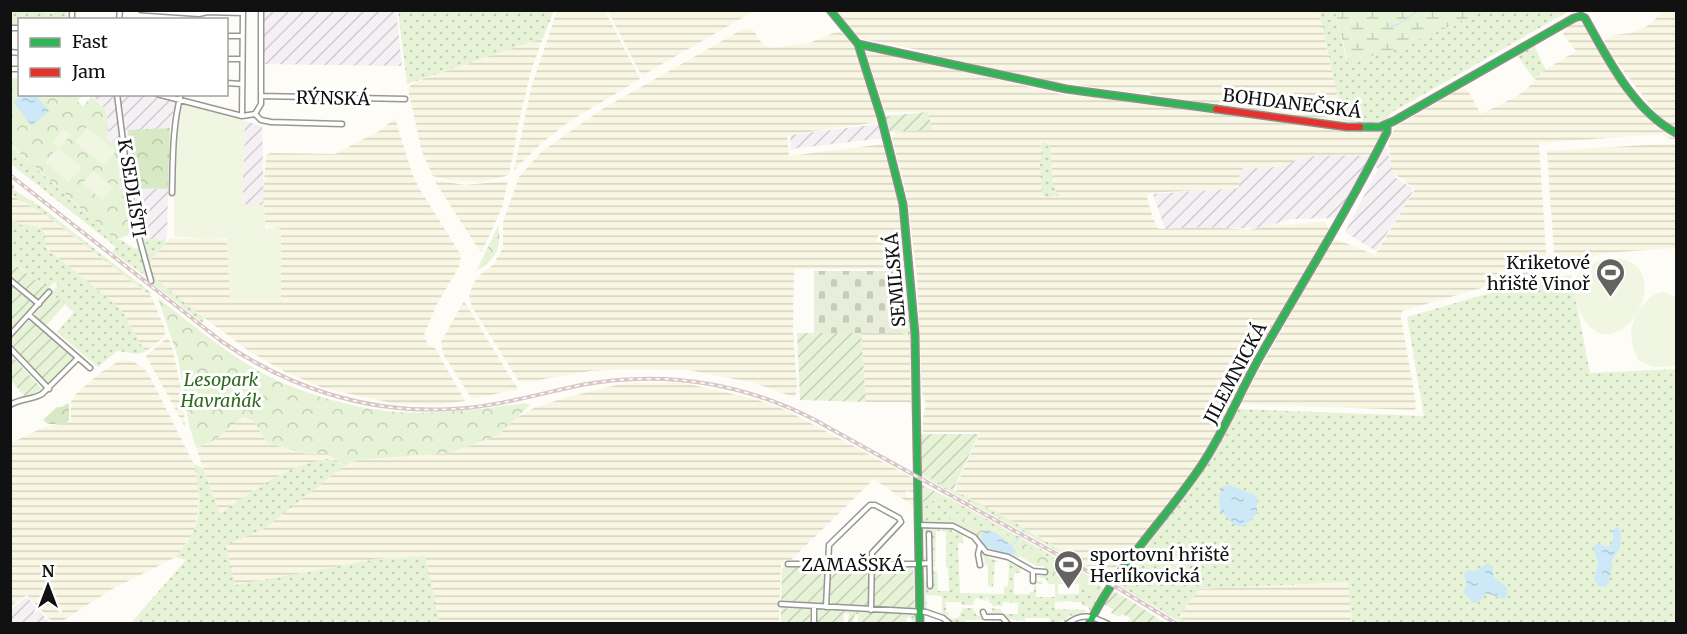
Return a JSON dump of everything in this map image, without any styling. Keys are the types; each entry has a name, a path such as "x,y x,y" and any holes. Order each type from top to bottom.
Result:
{"street":[{"path":"141,10 243,12 242,116"},
{"path":"172,193 172,149 180,97 242,116 255,114 260,108 261,10"},
{"name":"SEMILSKÁ","path":"830,10 858,44 881,117 903,204 915,333 920,624"},
{"name":"BOHDANEČSKÁ","path":"858,44 1066,89 1347,127 1371,128 1387,125 1581,16 1585,18 1606,54 1642,104 1662,125 1677,133"},
{"path":"228,36 242,36"},
{"path":"228,59 242,59"},
{"path":"228,83 242,84"},
{"name":"K SEDLIŠTI","path":"117,96 129,191 151,280"},
{"name":"RÝNSKÁ","path":"261,96 405,99"},
{"path":"255,114 261,120 271,122 342,124"},
{"name":"JILEMNICKÁ","path":"1089,624 1117,573 1165,515 1209,454 1262,352 1362,180 1385,136 1387,125"},
{"path":"11,280 39,304"},
{"path":"10,336 49,292"},
{"path":"29,315 90,368"},
{"path":"10,348 49,389"},
{"path":"10,405 18,400 37,398 49,389 78,358"},
{"path":"826,607 829,545 873,504 899,518 901,522 873,551 871,610"},
{"path":"918,525 953,526 970,534 986,552 1008,557 1033,571 1045,572"},
{"path":"929,534 930,586"},
{"path":"980,565 978,554 981,545"},
{"path":"918,564 929,563"},
{"name":"ZAMAŠSKÁ","path":"788,564 918,564"},
{"path":"1033,571 1033,582"},
{"path":"781,604 920,612 935,614 950,624"},
{"path":"814,606 814,624"},
{"path":"982,612 985,617 1002,617 1008,624"},
{"path":"1067,624 1082,615 1092,616 1108,624"}],"shaded area":[{"path":"264,11 396,11 402,66 264,64"},
{"path":"557,11 605,11 640,79 570,121 543,142 514,170 531,88"},
{"path":"608,11 754,11 643,75"},
{"path":"836,11 1319,11 1343,123 1152,95 1148,91 1139,93 1077,85 1071,81 1058,83 983,67 937,56 930,52 862,39"},
{"path":"1663,11 1676,11 1676,129 1660,118 1612,56 1604,41 1612,35 1632,33 1649,25"},
{"path":"1577,21 1584,25 1610,68 1647,117 1661,130 1676,139 1670,139 1661,134 1539,143 1547,269 1402,311 1401,318 1415,397 1416,408 1414,410 1240,404 1333,238 1375,255 1415,189 1396,175 1392,169 1388,144 1395,127 1461,88 1467,89 1481,114 1515,97 1527,89 1540,73 1576,51 1563,34 1567,27"},
{"path":"748,28 754,31 761,42 770,48 809,43 838,31 845,35 855,49 879,122 787,135 789,156 884,144 898,197 906,265 903,268 892,269 794,269 793,331 797,387 794,397 754,383 689,370 622,369 590,371 527,382 518,380 472,307 469,295 476,278 493,265 503,248 503,222 519,177 541,152 604,108"},
{"path":"543,38 531,71 509,175 482,182 453,181 433,176 422,152 408,89 411,85"},
{"path":"870,50 1069,96 1096,97 1342,131 1382,131 1383,135 1371,155 1313,156 1281,167 1242,168 1239,188 1148,193 1153,219 1159,229 1208,227 1248,230 1277,224 1325,222 1329,229 1202,459 1166,510 1111,573 1101,574 1033,533 956,491 955,488 979,432 923,432 926,403 922,393 917,276 907,197 892,138 895,132 932,129 928,112 885,112 866,54","holes":["1043,142 1050,147 1053,184 1058,196 1042,195 1041,144"]},
{"path":"93,96 146,96 175,102 170,128 128,131 132,187 168,189 165,240 138,239 133,233 125,191 119,188 123,182 120,182 117,142 112,143 105,138 109,134 105,109"},
{"path":"395,118 419,188 461,255 459,267 437,304 424,335 428,345 435,348 465,401 436,405 396,404 323,388 283,371 249,351 179,299 157,280 152,272 153,254 163,248 170,238 224,239 227,240 230,299 281,299 281,229 269,227 265,223 263,197 266,155 271,153 335,154 381,130"},
{"path":"245,121 262,126 264,205 242,205"},
{"path":"879,124 883,138 791,149 790,135"},
{"path":"1385,144 1396,178 1412,188 1412,193 1376,251 1345,232 1378,169 1374,165"},
{"path":"1676,144 1676,248 1605,253 1555,268 1547,151"},
{"path":"1320,155 1373,156 1339,218 1292,219 1253,228 1165,229 1153,194 1239,188 1240,168 1275,167"},
{"path":"434,180 465,185 508,181 502,208 482,251 479,250"},
{"path":"10,194 50,218 151,296 166,331 163,338 145,352 121,309 46,248 45,235 41,228 21,225 11,217"},
{"path":"464,301 518,389 472,399 443,354 441,342"},
{"path":"861,333 902,333 910,339 911,405 906,402 866,402"},
{"path":"168,337 183,397 185,427 146,356"},
{"path":"120,360 132,361 149,375 194,464 199,486 198,512 194,531 176,557 112,589 64,620 52,622 27,595 11,606 11,443 44,427 69,422 71,402 76,394 100,373"},
{"path":"625,383 684,383 755,399 786,410 913,478 913,492 906,491 906,497 913,498 913,506 874,479 791,560 781,563 779,623 440,623 425,556 378,559 235,585 226,545 254,533 343,466 255,489 220,514 196,448 213,441 243,417 254,421 267,443 308,454 326,453 344,466 357,460 450,453 498,435 516,418 534,408"},
{"path":"1349,582 1351,623 1186,624 1179,616 1199,589"},
{"path":"27,597 50,623 11,624 11,609"}],"green space":[{"path":"398,10 554,11 543,38 407,84"},
{"path":"12,11 54,13 54,11 67,11 67,18 18,18 18,27 11,26"},
{"path":"1319,11 1335,11 1347,62 1380,53 1483,11 1569,11 1391,113 1385,121 1363,124 1343,121"},
{"path":"1335,11 1484,11 1400,47 1348,62"},
{"path":"1534,45 1545,69 1534,79 1517,55"},
{"path":"10,78 18,78 18,96 82,96 77,101 83,106 91,96 105,109 109,134 105,138 112,143 113,140 117,142 120,181 124,182 120,188 125,191 133,233 116,240 11,145"},
{"path":"182,104 245,121 242,204 264,205 265,228 281,229 281,299 230,300 227,238 174,236 174,150"},
{"path":"928,112 932,129 930,130 890,132 885,116"},
{"path":"87,127 116,151 104,166 75,142"},
{"path":"170,128 168,189 132,188 128,130"},
{"path":"63,129 71,135 59,149 82,167 69,182 45,162 58,147 52,142"},
{"path":"1042,142 1047,143 1050,147 1053,184 1059,196 1045,197 1042,194 1040,167"},
{"path":"10,145 115,239 136,249 139,248 147,277 112,252 116,247 11,164"},
{"path":"93,170 113,187 103,200 82,184"},
{"path":"11,188 40,206 150,292 151,296 50,218 11,194"},
{"path":"10,217 21,225 41,228 45,235 46,248 121,309 145,352 139,354 117,351 98,367 57,332 74,312 51,293 58,285 54,282 48,289 11,261"},
{"path":"498,226 499,240 496,252 489,262 477,270"},
{"path":"142,238 165,240 167,243 152,259 153,273 157,280 204,318 203,323 153,284 140,240"},
{"name":"Kriketové hřiště Vinoř","path":"1614,258 1631,262 1641,272 1645,284 1638,312 1629,324 1618,331 1605,334 1590,327 1584,319 1576,301 1575,282 1581,271 1589,265"},
{"path":"10,261 48,289 40,298 37,299 11,278"},
{"path":"814,271 893,271 893,312 902,312 902,333 814,333"},
{"path":"893,271 908,271 917,475 913,473 910,339 902,333 902,312 893,312 893,310 905,310 906,300 893,299"},
{"path":"1571,275 1590,373 1676,369 1676,623 1352,623 1348,582 1199,589 1179,616 1186,623 1182,623 1116,584 1196,482 1238,409 1424,416 1407,317 1535,280"},
{"path":"10,285 34,304 11,332"},
{"name":"Kriketové hřiště Vinoř","path":"1664,292 1676,297 1676,366 1654,367 1639,361 1631,331 1635,318 1644,304 1655,294"},
{"path":"51,293 65,304 46,326 35,317 35,313"},
{"name":"Lesopark Havraňák","path":"158,298 210,339 252,367 281,382 330,400 365,408 414,413 461,411 525,403 530,405 498,435 450,453 357,460 344,466 326,453 308,454 267,443 254,421 243,417 213,441 196,448 189,425 178,358"},
{"path":"31,320 73,358 51,383 47,383 11,344 12,338"},
{"path":"797,333 861,333 866,402 800,400"},
{"path":"10,355 42,389 24,396 11,380"},
{"path":"69,403 69,420 66,424 48,424 43,420 57,407"},
{"path":"920,434 979,434 953,490 920,473 920,462 923,455 920,453"},
{"path":"328,459 344,466 264,529 226,545 235,585 378,559 425,556 440,623 341,624 335,620 333,624 130,624 186,560 176,557 191,535 198,516 199,489 194,464 203,468 220,514 285,472"},
{"path":"920,473 1000,514 1101,574 1109,575 1109,578 1108,579 920,475"},
{"path":"921,484 942,495 940,500 921,502"},
{"path":"942,495 1102,583 1099,586 1008,534 990,527 974,526 953,511 950,523 920,521 920,502 940,500"},
{"path":"952,510 974,526 990,527 1008,534 1105,589 1099,597 1079,584 1058,584 1045,576 1044,566 1036,566 1020,556 1019,558 987,549 976,535 950,523"},
{"path":"924,526 939,527 940,531 936,531 935,567 930,565 934,564 931,554 931,531 924,534 924,556 927,558 924,561 921,560 923,538 921,528"},
{"path":"942,527 952,528 952,531 963,534 963,543 958,543 960,593 1004,594 1004,587 1008,586 1008,562 1017,566 1020,564 1021,573 1014,573 1014,594 1034,592 1034,581 1042,581 1043,584 1036,584 1036,597 1055,597 1055,584 1048,584 1046,579 1035,576 1045,576 1058,584 1058,594 1079,594 1079,584 1099,597 1091,612 1087,606 1082,606 1082,602 1055,602 1055,609 1086,610 1084,613 1070,615 1065,622 1063,620 1058,623 1050,623 1049,618 1025,618 1025,621 988,616 988,612 992,612 992,609 988,608 1001,609 1002,614 1018,614 1018,603 1003,602 1002,606 992,606 988,598 986,601 976,598 972,605 946,602 946,612 949,616 942,614 942,596 926,595 927,610 924,610 920,567 923,565 927,569 924,569 925,582 928,582 928,586 931,586 931,570 937,571 938,591 949,591 946,532 942,531"},
{"path":"983,551 989,558 999,561 995,563 993,587 988,586 988,565 985,565 984,557 980,554"},
{"path":"785,566 825,567 824,604 781,602 782,569"},
{"path":"830,567 869,568 869,606 829,604"},
{"path":"874,567 913,567 915,608 873,606"},
{"path":"1110,589 1165,623 1127,623 1130,618 1122,614 1120,617 1111,613 1113,609 1101,603"},
{"path":"781,608 810,609 810,623 781,623"},
{"path":"963,608 973,608 976,615 982,618 1000,618 1006,623 966,620 966,623 950,620 950,618 958,618"},
{"path":"818,609 915,614 915,623 912,623 910,617 907,618 907,623 858,623 858,615 855,614 853,623 848,623 849,614 844,613 843,621 846,623 816,623"}],"water":[{"path":"22,96 36,96 49,111 32,126 13,102"},
{"path":"1229,485 1257,496 1257,513 1244,527 1234,525 1220,510 1219,496 1223,486"},
{"path":"1617,527 1621,531 1620,548 1612,560 1608,584 1604,587 1599,586 1594,580 1598,563 1593,547 1598,543 1610,546 1613,540 1613,529"},
{"path":"986,530 999,535 1006,541 1016,551 1013,555 986,547 981,539 982,533"},
{"path":"1488,563 1493,568 1493,576 1507,588 1507,596 1504,599 1486,593 1479,602 1473,603 1463,592 1467,584 1464,574 1467,571 1478,570"}],"waterway":[{"path":"1388,27 1399,24 1419,10"},
{"path":"1010,546 1016,542 1024,529"}],"railway":[{"path":"10,175 221,341 247,358 302,384 360,402 421,409 485,406 581,385 612,381 672,379 730,388 759,396 815,420 1116,587 1177,624"}],"traffic: fast":[{"path":"830,10 858,44 881,117 903,204 915,334 920,624"},
{"path":"1360,127 1380,127 1394,121 1581,16 1585,18 1634,97 1647,111 1676,133"},
{"path":"858,44 1066,89 1216,109"},
{"path":"1089,624 1113,583 1208,455 1262,353 1357,188 1387,132 1387,125"}],"traffic: jam":[{"path":"1216,109 1360,127"}],"place":[{"name":"Kriketové hřiště Vinoř","path":"1611,298"},
{"name":"sportovní hřiště Herlíkovická","path":"1069,590"}]}
